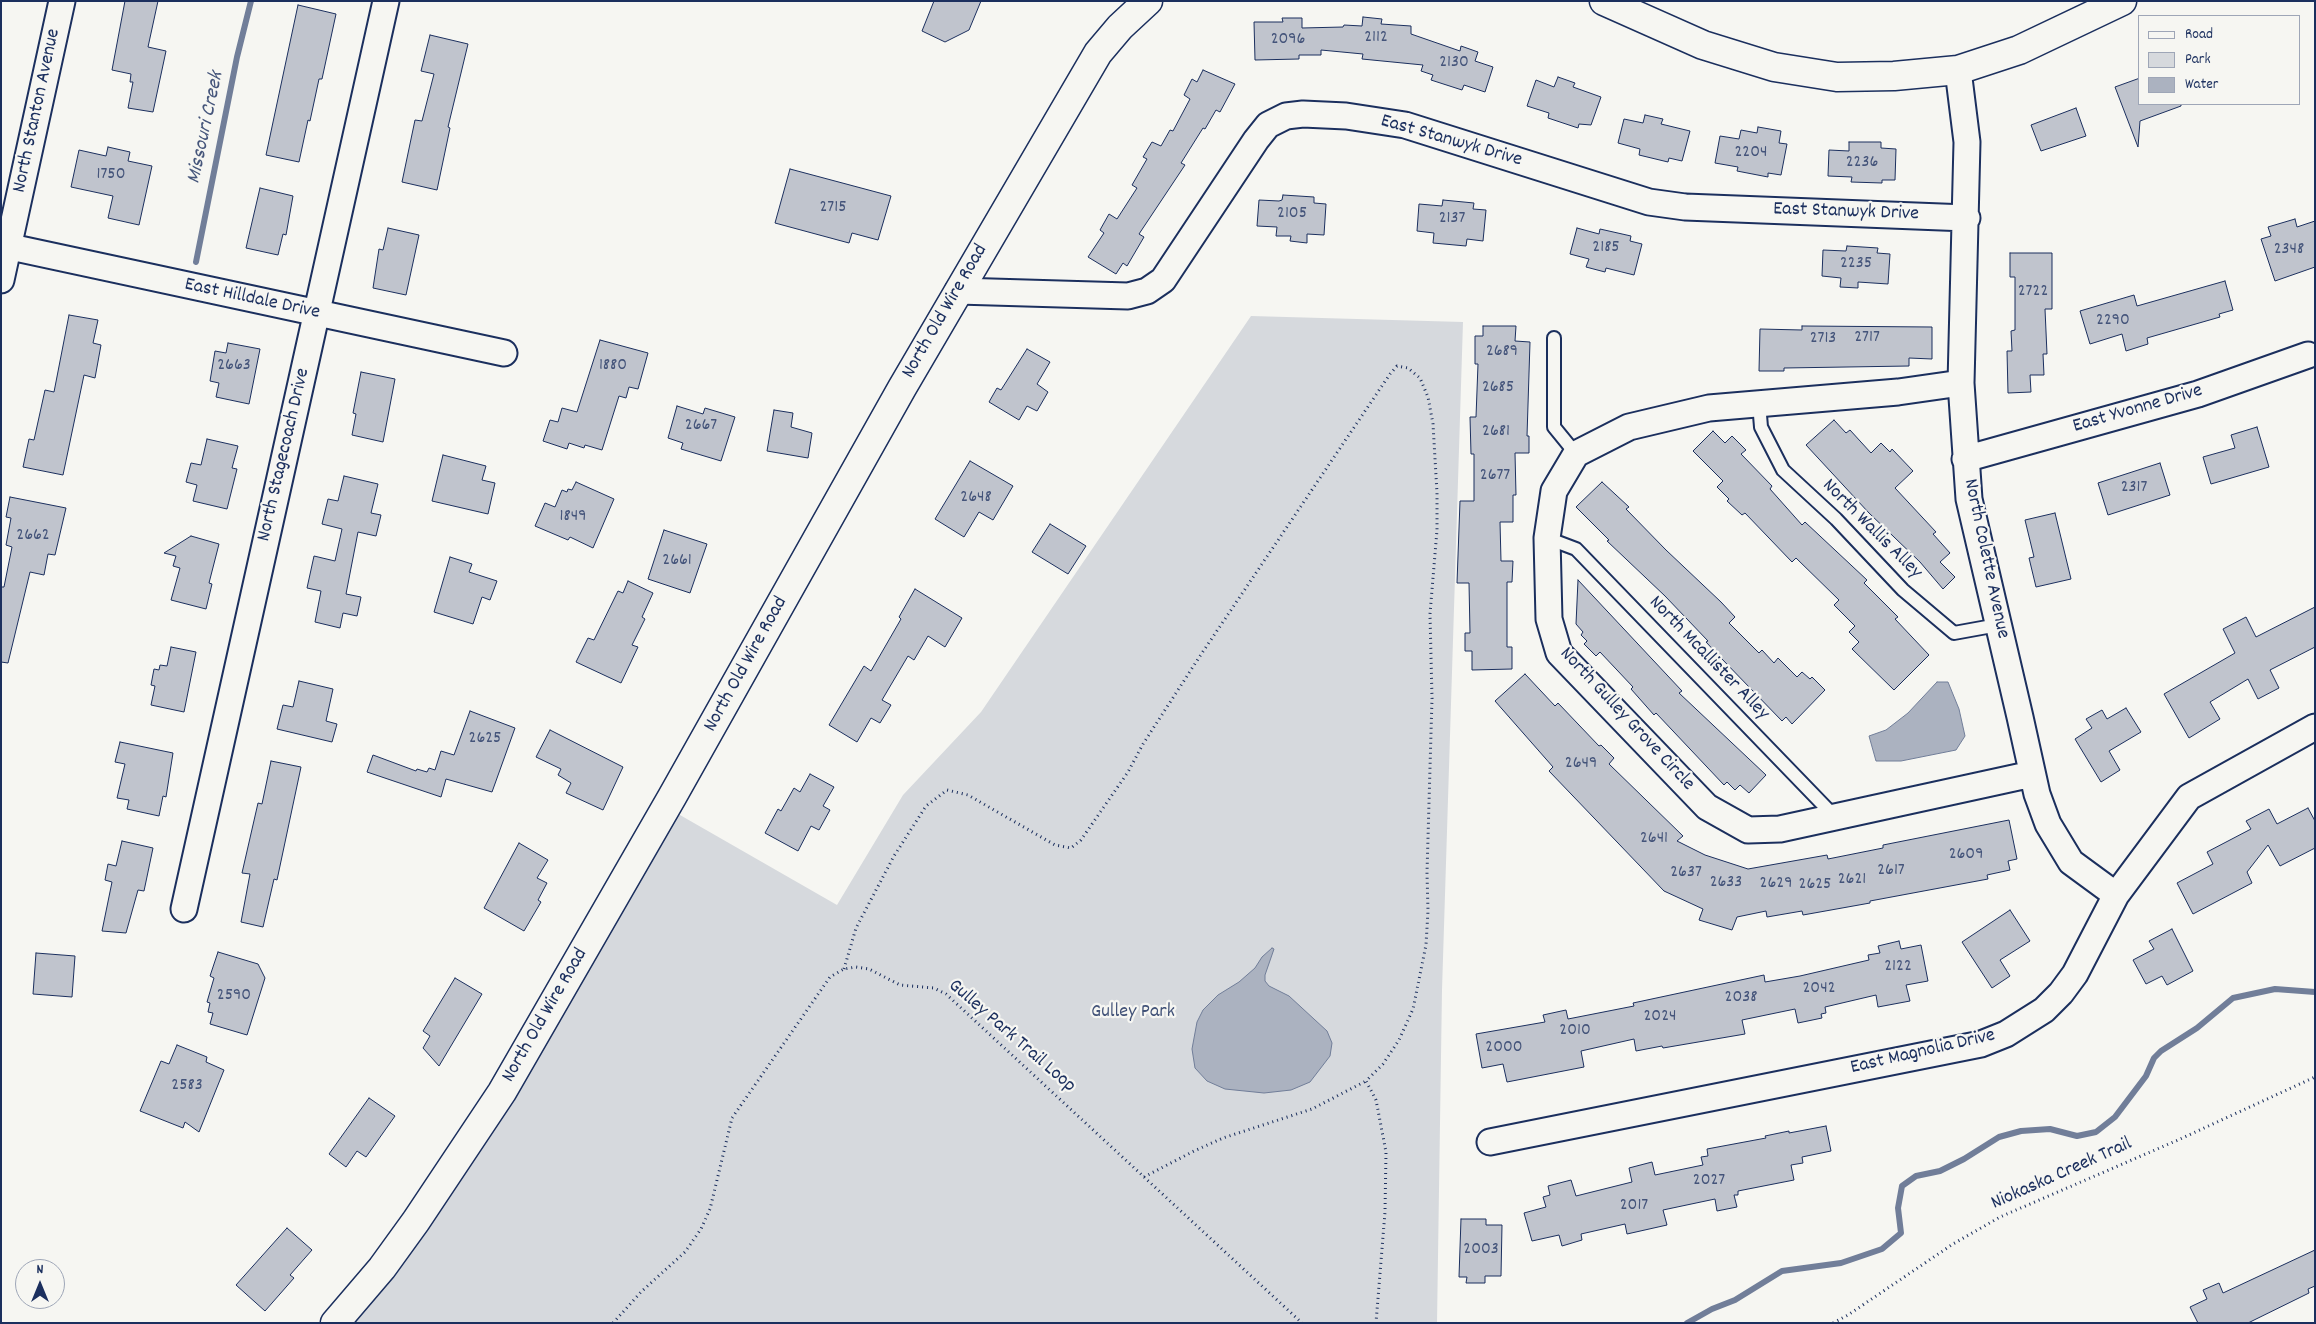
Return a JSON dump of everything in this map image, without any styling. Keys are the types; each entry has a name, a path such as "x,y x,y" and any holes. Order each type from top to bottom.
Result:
{"street":[{"name":"North Stanton Avenue","path":"1,280 5,246 62,1"},
{"name":"North Stagecoach Drive","path":"184,909 386,1"},
{"name":"North Old Wire Road","path":"335,1323 382,1268 416,1221 502,1092 672,797 958,291 1098,53 1120,27 1148,1"},
{"path":"1604,1 1703,45 1774,67 1837,77 1894,76 1958,70 2019,50 2122,1"},
{"name":"North Colette Avenue","path":"1958,70 1967,142 1967,218 1961,382 1969,500 2032,774 2048,824 2071,862 2116,895"},
{"name":"East Stanwyk Drive","path":"958,291 1128,296 1147,291 1163,280 1256,140 1268,125 1286,116 1303,114 1346,116 1405,125 1649,202 1685,207 1967,218"},
{"name":"East Hilldale Drive","path":"5,246 504,353"},
{"name":"East Yvonne Drive","path":"1965,459 2198,394 2308,355"},
{"path":"1576,454 1628,427 1710,408 1898,392 1961,382"},
{"name":"North Gulley Grove Circle","path":"1576,454 1554,491 1547,538 1549,618 1559,653 1707,807 1748,830 1780,829 2032,774"},
{"name":"East Magnolia Drive","path":"1490,1142 1981,1044 2006,1034 2044,1010 2076,974 2116,895 2189,797 2315,727"}],"lane":[{"path":"1554,338 1554,428 1576,454"},
{"name":"North Wallis Alley","path":"1759,403 1761,427 1783,470 1836,519 1903,590 1954,633 1998,624"},
{"name":"North Mcallister Alley","path":"1547,538 1576,549 1835,817"}],"path":[{"path":"612,1323 685,1252 701,1229 710,1209 732,1118 818,992 830,978 844,969 856,928 894,856 926,806 947,790 968,795 1055,845 1071,848 1081,840 1120,786 1200,656 1322,473 1397,366 1408,368 1420,378 1428,396 1436,455 1437,530 1430,614 1432,716 1427,873 1428,919 1421,980 1413,1010 1399,1040 1382,1064 1366,1081 1312,1109 1223,1138 1144,1177"},
{"name":"Gulley Park Trail Loop","path":"844,969 869,969 900,984 934,988 946,994 1302,1323"},
{"name":"Niokaska Creek Trail","path":"1833,1323 1848,1315 1953,1244 2000,1217 2178,1140 2315,1077"},
{"path":"1366,1081 1376,1100 1386,1152 1385,1212 1376,1323"}],"green space":[{"name":"Gulley Park","path":"1251,316 1463,322 1442,990 1437,1323 335,1323 382,1268 666,807 837,905 903,795 981,712"}],"water":[{"path":"1937,682 1948,682 1959,709 1965,736 1956,750 1901,761 1876,761 1869,736 1886,730 1908,713"},
{"path":"1272,948 1274,949 1265,975 1265,981 1269,986 1289,996 1327,1031 1332,1043 1330,1056 1310,1082 1291,1090 1264,1093 1225,1089 1207,1081 1195,1068 1192,1049 1197,1022 1203,1010 1218,995 1239,982 1255,968 1262,957"}],"building":[{"path":"125,1 158,1 148,47 166,51 153,112 128,108 133,82 130,82 131,74 112,70"},
{"path":"934,1 981,1 969,30 945,42 922,31"},
{"path":"298,5 336,14 322,79 319,79 299,162 266,155"},
{"path":"1363,17 1382,19 1381,24 1411,26 1411,34 1460,51 1461,46 1478,52 1475,61 1493,67 1485,92 1464,85 1462,90 1431,80 1433,75 1421,71 1423,65 1362,59 1363,54 1321,50 1321,55 1299,55 1299,59 1255,60 1254,22 1283,22 1282,18 1302,18 1302,28 1343,27 1344,25 1362,26"},
{"path":"430,35 468,44 448,127 450,128 437,190 402,182 415,120 422,121 434,74 421,71"},
{"path":"1203,70 1235,84 1220,112 1216,110 1181,163 1185,165 1139,234 1144,237 1127,266 1123,263 1116,274 1088,257 1104,233 1100,230 1109,214 1117,219 1137,188 1132,185 1147,159 1143,157 1152,142 1161,146 1170,130 1173,131 1190,99 1184,95 1192,79 1197,82"},
{"path":"1558,77 1575,83 1573,87 1601,97 1591,125 1579,124 1578,128 1548,118 1549,113 1527,106 1536,80 1554,87"},
{"path":"2138,79 2138,105 2181,106 2140,121 2138,147 2115,87"},
{"path":"2076,108 2086,136 2041,151 2031,125"},
{"path":"1645,115 1663,119 1661,124 1690,131 1682,161 1669,158 1668,162 1639,155 1640,149 1618,143 1624,119 1643,123"},
{"path":"1758,127 1781,131 1779,143 1787,144 1781,175 1768,173 1768,177 1737,171 1738,167 1715,163 1720,136 1739,139 1741,130 1757,133"},
{"path":"1849,142 1881,142 1881,148 1896,149 1895,180 1882,180 1882,183 1851,182 1852,177 1828,176 1829,150 1849,151"},
{"path":"108,147 130,152 128,161 152,166 139,225 108,218 113,196 71,187 79,150 106,156"},
{"path":"790,169 891,196 878,240 852,233 849,243 775,223"},
{"path":"260,188 293,196 286,235 283,234 278,255 246,248"},
{"path":"1283,195 1314,197 1314,203 1326,204 1324,235 1307,234 1307,243 1290,241 1291,236 1276,236 1277,227 1257,226 1259,200 1279,201 1282,200"},
{"path":"1443,200 1474,203 1473,209 1486,210 1483,241 1467,239 1466,246 1433,243 1434,233 1417,231 1419,204 1442,206"},
{"path":"2295,219 2297,227 2315,221 2315,267 2275,281 2261,239 2271,236 2268,227"},
{"path":"388,228 419,235 406,295 373,288 379,249 383,250"},
{"path":"1577,228 1599,234 1600,229 1631,236 1630,241 1642,244 1634,275 1606,268 1605,272 1586,267 1589,259 1570,254"},
{"path":"1847,246 1878,248 1877,253 1890,254 1888,284 1858,282 1858,288 1840,287 1841,278 1822,276 1823,250 1846,251"},
{"path":"2010,253 2052,253 2052,309 2045,309 2047,354 2043,354 2044,375 2030,375 2031,392 2008,393 2007,351 2012,351 2011,331 2015,330 2015,277 2010,277"},
{"path":"2225,281 2233,310 2219,314 2220,317 2147,338 2148,344 2126,351 2122,334 2090,344 2080,311 2134,295 2137,306"},
{"path":"69,315 98,320 93,343 101,345 95,378 84,375 63,475 23,467 29,439 34,440 45,390 54,392"},
{"path":"1483,326 1516,326 1515,341 1530,342 1527,436 1529,436 1529,453 1515,453 1516,495 1513,495 1513,522 1500,522 1501,561 1513,561 1512,582 1507,582 1507,647 1512,647 1512,669 1472,670 1472,651 1465,651 1465,633 1470,633 1469,583 1457,583 1460,501 1474,501 1474,454 1471,454 1470,417 1476,417 1478,364 1475,364 1475,336 1483,336"},
{"path":"1802,326 1932,327 1932,359 1909,358 1909,366 1784,368 1784,371 1759,371 1760,329 1802,330"},
{"path":"600,340 648,353 638,389 629,387 626,398 619,396 602,450 585,445 584,448 569,443 567,449 543,441 550,420 558,422 562,408 577,412"},
{"path":"228,343 260,349 249,404 216,397 219,383 210,381 215,351 226,353"},
{"path":"1027,349 1050,362 1037,384 1048,392 1037,411 1027,406 1019,420 989,402 997,388 1001,390"},
{"path":"361,372 395,379 383,442 352,435 356,414 353,413"},
{"path":"677,406 703,414 705,408 735,417 721,461 681,449 683,443 668,438"},
{"path":"774,410 793,413 791,427 812,433 808,458 767,451"},
{"path":"1834,420 1846,433 1850,430 1871,453 1881,443 1890,452 1892,449 1913,471 1895,488 1936,532 1933,534 1950,553 1940,562 1955,577 1943,589 1920,562 1869,513 1806,445"},
{"path":"2257,427 2269,467 2211,484 2203,457 2235,448 2231,435"},
{"path":"1713,431 1725,443 1732,436 1746,450 1741,454 1772,486 1770,489 1802,525 1805,522 1867,580 1864,583 1898,617 1895,619 1929,655 1894,690 1852,649 1859,642 1849,632 1855,626 1834,605 1839,600 1796,558 1792,562 1745,513 1742,515 1727,501 1729,499 1717,487 1723,481 1693,451"},
{"path":"207,439 238,446 232,468 237,469 227,509 193,501 197,485 186,482 191,463 201,465"},
{"path":"443,455 486,466 482,480 495,483 488,514 432,501"},
{"path":"970,461 1013,486 993,520 979,512 964,537 935,519"},
{"path":"2160,463 2170,495 2108,515 2098,483"},
{"path":"344,476 378,484 371,513 381,515 376,536 358,532 346,594 361,597 357,616 343,613 340,628 315,622 321,591 307,588 314,556 335,561 342,529 322,524 328,499 338,501"},
{"path":"576,482 614,499 593,548 570,537 568,540 535,526 545,503 555,507 562,490 567,492 568,489 572,490"},
{"path":"1602,482 1629,507 1626,509 1666,550 1735,617 1729,623 1759,653 1762,650 1774,663 1778,658 1797,677 1802,672 1810,679 1812,677 1825,690 1792,724 1786,717 1782,721 1706,642 1708,641 1665,596 1607,541 1609,540 1576,507"},
{"path":"10,497 66,508 55,555 48,554 44,575 30,572 8,663 1,662 1,587 4,587 12,547 6,545 11,518 6,517"},
{"path":"2055,513 2071,579 2036,587 2029,558 2034,557 2025,520"},
{"path":"1050,524 1086,546 1068,574 1032,552"},
{"path":"664,530 707,544 690,593 648,579"},
{"path":"191,536 219,544 209,583 212,584 206,609 171,600 180,568 173,566 176,556 164,553"},
{"path":"450,557 472,564 469,572 497,581 490,600 482,597 473,624 434,612"},
{"path":"1578,580 1682,691 1679,693 1766,775 1749,793 1740,785 1735,790 1727,782 1724,785 1656,713 1654,715 1631,689 1633,687 1600,652 1596,656 1584,644 1587,641 1581,635 1583,632 1576,624"},
{"path":"628,581 653,593 642,617 645,619 632,645 638,647 621,683 576,662 588,638 594,640 618,591 623,593"},
{"path":"915,589 962,618 945,647 928,636 914,660 908,656 882,700 891,705 880,723 871,718 857,742 829,725 864,666 871,671 901,619 899,617"},
{"path":"2315,607 2315,647 2270,670 2279,688 2258,699 2248,679 2210,702 2220,719 2189,738 2164,694 2235,653 2223,629 2246,617 2256,637"},
{"path":"171,647 196,652 184,712 151,705 155,686 151,685 154,669 159,670 160,665 167,666"},
{"path":"1525,674 1555,706 1558,703 1599,746 1601,745 1614,758 1609,764 1683,836 1677,841 1705,855 1748,869 1827,855 1828,859 1883,848 1883,845 2009,820 2017,859 2008,861 2010,870 1987,875 1988,879 1803,915 1802,911 1767,917 1766,911 1737,917 1732,930 1699,920 1703,909 1664,891 1549,771 1553,767 1495,701"},
{"path":"299,681 333,689 326,721 337,724 332,742 277,729 283,705 293,707"},
{"path":"2126,708 2141,732 2109,751 2120,770 2101,782 2075,739 2092,728 2086,719 2102,710 2107,719"},
{"path":"470,711 515,728 492,792 446,779 441,797 367,772 373,755 416,771 417,769 427,772 429,768 435,770 441,751 454,755"},
{"path":"550,730 623,767 603,810 566,793 571,783 558,775 561,769 536,757"},
{"path":"120,742 173,753 166,797 163,796 159,816 127,809 129,800 117,798 125,764 115,762"},
{"path":"271,761 301,767 277,880 274,879 263,927 241,922 250,874 242,873 258,803 262,804"},
{"path":"810,774 834,787 823,806 830,810 819,830 811,826 798,851 765,833 778,809 781,811 794,788 800,792"},
{"path":"2308,808 2315,821 2315,848 2280,866 2268,845 2247,872 2252,883 2193,914 2177,883 2213,864 2207,852 2251,829 2246,821 2269,809 2277,824"},
{"path":"122,841 153,848 144,891 138,890 126,933 102,931 112,882 105,880 108,864 116,866"},
{"path":"519,843 548,860 537,878 547,883 538,900 541,902 524,931 484,908"},
{"path":"2010,910 2030,941 2000,960 2010,976 1992,988 1962,942"},
{"path":"2172,929 2193,971 2167,985 2162,976 2146,984 2133,960 2154,949 2149,941"},
{"path":"1899,941 1901,949 1921,945 1928,981 1906,985 1910,1001 1878,1007 1876,995 1825,1007 1826,1013 1821,1014 1822,1018 1798,1023 1795,1009 1742,1020 1745,1034 1663,1048 1662,1046 1636,1051 1634,1039 1581,1051 1584,1067 1507,1082 1503,1064 1482,1068 1476,1034 1545,1022 1543,1015 1566,1010 1568,1019 1634,1006 1633,1003 1764,975 1765,982 1800,976 1869,960 1868,955 1880,953 1878,946"},
{"path":"218,952 258,964 265,978 247,1035 210,1024 213,1013 208,1012 210,1003 207,1002 214,978 210,976"},
{"path":"36,953 75,956 72,997 33,994"},
{"path":"455,978 482,994 439,1066 423,1048 430,1036 423,1031"},
{"path":"177,1045 207,1057 206,1062 224,1070 199,1132 185,1122 183,1128 140,1111 161,1061 169,1064"},
{"path":"369,1098 395,1116 366,1157 357,1151 346,1167 329,1154"},
{"path":"1826,1126 1831,1151 1802,1157 1803,1163 1791,1165 1794,1180 1738,1191 1738,1195 1734,1195 1737,1207 1717,1211 1715,1199 1663,1210 1667,1225 1627,1234 1625,1224 1581,1234 1582,1240 1562,1246 1559,1235 1532,1241 1524,1213 1546,1207 1543,1197 1550,1195 1548,1186 1571,1180 1576,1196 1632,1182 1629,1168 1652,1162 1655,1175 1703,1165 1701,1157 1708,1156 1707,1149 1766,1138 1765,1136 1789,1131 1789,1133"},
{"path":"1461,1219 1486,1219 1486,1225 1502,1225 1501,1276 1485,1276 1485,1283 1466,1283 1467,1277 1459,1277"},
{"path":"287,1228 312,1250 290,1275 294,1278 265,1311 236,1285"},
{"path":"2315,1250 2315,1286 2308,1289 2309,1293 2248,1323 2198,1323 2190,1307 2207,1299 2203,1290 2219,1283 2223,1293"}],"waterway":[{"name":"Missouri Creek","path":"196,262 237,57 251,1"},
{"path":"1687,1323 1712,1309 1735,1300 1782,1271 1841,1263 1882,1249 1901,1233 1898,1208 1902,1186 1916,1176 1940,1171 1964,1159 1999,1137 2021,1131 2050,1129 2077,1136 2096,1132 2115,1117 2146,1076 2154,1058 2161,1051 2197,1028 2233,998 2275,989 2315,992"}]}
